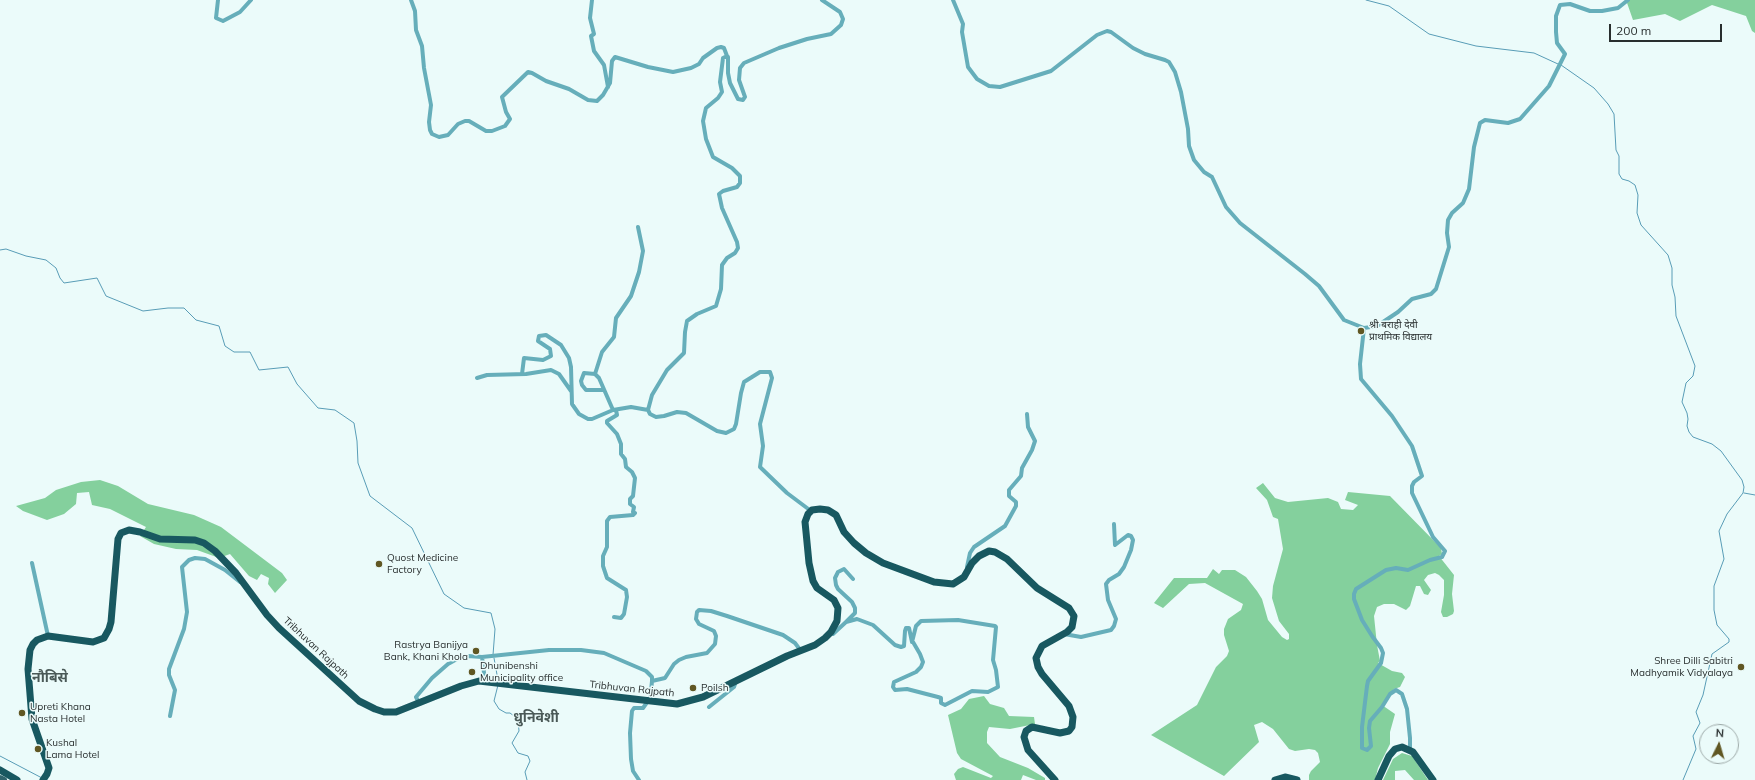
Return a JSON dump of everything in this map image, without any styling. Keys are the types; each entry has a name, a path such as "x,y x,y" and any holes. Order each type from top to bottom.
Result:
{"highway":[{"path":"811,511 822,509 833,513 838,517 847,536 870,556 883,563 929,580 945,584 957,583 966,575 974,560 982,554 992,551 1001,554 1037,588 1069,608 1074,616 1074,624 1064,634 1042,646 1037,653 1036,661 1042,674 1070,706 1073,717 1072,727 1069,731 1060,733 1032,727 1026,731 1024,737 1028,750 1055,780"},
{"name":"Tribhuvan Rajpath","path":"48,636 93,642 104,638 111,622 118,539 122,533 128,530 140,532 160,539 194,540 204,543 215,550 236,573 275,623 359,701 375,710 396,712 471,682 485,681 670,704 684,703 703,697 736,680 815,645 825,638 833,629 837,620 838,610 835,602 817,588 811,578 805,527 806,517 811,511"},
{"path":"45,777 48,764 32,719 28,656 33,644 40,638 48,636"},
{"path":"1378,780 1386,760 1393,751 1402,747 1410,750 1420,761 1433,780"},
{"path":"0,770 17,780"},
{"path":"1276,780 1285,777 1297,780"}],"main road":[{"path":"0,778 4,780"}],"street":[{"path":"218,0 216,18 223,21 240,12 251,0"},
{"path":"411,0 415,11 416,30 422,46 424,68 431,105 429,122 430,130 432,134 439,137 448,135 458,124 465,121 469,121 486,131 492,131 505,126 510,119 506,112 502,97 528,72 593,101 600,99 608,87 611,78 612,61 615,57 648,67 673,72 691,68 699,64 703,58 717,48 724,48 729,60 728,73 730,83 738,99 743,100 745,97 739,80 739,74 744,63 779,48 807,39 831,34 841,25 842,19 840,12 822,0"},
{"path":"592,0 590,18 594,34 591,36 594,51 604,65 608,87"},
{"path":"953,0 962,19 962,32 968,67 977,79 989,86 1000,86 1051,71 1097,35 1106,31 1145,54 1169,62 1175,72 1181,92 1188,129 1189,146 1194,160 1204,172 1212,177 1226,206 1240,223 1319,286 1344,320 1364,328 1377,326 1398,312 1412,299 1431,294 1436,289 1449,247 1447,233 1448,220 1452,213 1463,204 1469,189 1474,147 1480,123 1485,120 1508,123 1520,119 1549,86 1565,54 1557,43 1556,16 1560,5 1570,4 1590,11 1602,11 1618,8 1628,0"},
{"path":"648,410 652,395 667,370 681,358 684,353 684,332 687,321 697,314 716,306 721,290 722,265 727,258 735,253 738,248 737,242 722,208 719,194 723,191 737,187 740,183 740,176 732,168 713,157 706,138 703,121 706,108 718,98 722,92 720,82 721,69 723,58 727,56"},
{"path":"614,617 621,618 624,614 627,597 626,590 607,578 603,566 603,556 607,547 607,521 610,517 633,515 635,513 633,512 634,507 630,504 630,499 633,496 635,478 632,472 626,467 626,461 621,454 621,444 617,434 607,423 607,421 615,418 617,415 595,374 602,352 614,338 616,318 631,296 639,272 643,251 638,227"},
{"path":"1364,328 1360,364 1361,379 1392,416 1412,446 1422,476 1414,482 1412,486 1412,493 1433,537 1445,551 1442,557 1430,560 1408,570 1396,568 1386,570 1356,589 1354,594 1354,599 1362,620 1383,653 1381,663 1368,681 1362,727 1362,748 1367,750 1371,746 1369,728 1370,721 1382,707 1390,694 1396,690 1402,694 1407,709 1410,750"},
{"path":"522,374 524,358 543,360 550,356 550,349 538,341 539,336 546,335 561,345 569,358 571,367 571,393 573,407 584,417 592,419 614,410 636,407 648,410 650,414 656,416 664,416 677,412 686,413 717,431 726,433 734,429 736,424 744,382 760,372 770,372 772,378 760,424 763,446 760,467 787,494 811,511"},
{"path":"476,378 487,375 522,374 547,370 554,371 559,374 571,393"},
{"path":"595,374 584,373 581,381 582,386 586,390 604,390"},
{"path":"966,575 970,553 974,547 1005,526 1016,506 1016,502 1009,496 1010,490 1013,484 1021,476 1022,468 1032,450 1034,441 1028,427 1027,414"},
{"path":"1064,634 1081,637 1111,630 1114,626 1116,619 1105,588 1109,580 1119,574 1124,567 1131,550 1133,540 1128,535 1115,545 1114,524"},
{"path":"170,716 175,690 169,675 169,669 184,629 187,612 182,567 189,560 195,558 205,559 225,570 244,585"},
{"path":"32,563 48,636"},
{"path":"815,645 824,642 855,613 855,608 852,602 838,589 835,578 838,572 844,569 853,579"},
{"path":"652,682 666,678 674,664 679,660 707,653 712,650 716,636 714,631 699,624 696,615 699,610 728,616 783,635 794,643 801,651"},
{"path":"846,622 857,620 873,625 895,645 901,647 904,646 905,631 908,628 910,629 913,642 923,662 921,667 916,672 894,682 893,687 895,690 907,689 938,697 941,698 941,703 945,705 972,691 988,692 998,687 996,670 992,660 995,626 958,620 921,621 916,626 913,642"},
{"path":"419,703 416,696 432,678 448,664 457,659 468,656 482,657 549,650 581,650 604,653 646,671 652,677 649,701 643,708 634,708 632,711 630,734 633,771 639,780"},
{"path":"482,657 485,681"},
{"path":"709,707 734,687 736,680"}],"green space":[{"path":"1626,0 1755,0 1755,33 1752,31 1746,16 1712,5 1680,21 1665,14 1633,20"},
{"path":"100,480 118,486 148,504 194,515 221,527 282,573 287,580 275,593 268,584 269,578 261,574 257,580 249,576 230,554 219,558 197,550 176,549 154,544 140,536 146,527 110,509 92,505 89,492 77,493 76,504 64,514 47,520 23,511 16,506 45,498 56,490 81,482"},
{"path":"1263,483 1275,498 1288,502 1328,498 1338,502 1341,509 1353,510 1358,505 1345,500 1348,492 1390,496 1441,548 1442,554 1439,556 1454,575 1452,594 1454,611 1453,614 1447,617 1443,617 1441,612 1444,595 1444,580 1435,573 1428,575 1424,580 1431,590 1428,595 1424,594 1420,586 1416,586 1410,606 1406,610 1394,604 1384,604 1377,607 1374,616 1380,661 1378,663 1392,671 1402,673 1405,677 1400,687 1394,689 1382,705 1395,714 1390,732 1390,744 1378,768 1375,780 1309,780 1311,771 1320,762 1318,753 1315,750 1309,749 1295,751 1289,749 1273,729 1262,722 1254,725 1259,742 1224,776 1151,735 1197,705 1216,667 1227,656 1229,651 1224,635 1224,629 1228,619 1241,610 1243,604 1205,583 1189,584 1163,608 1154,603 1174,578 1207,578 1213,569 1219,574 1222,570 1235,570 1246,577 1257,591 1262,599 1268,620 1282,637 1287,640 1289,639 1289,634 1279,621 1272,598 1273,586 1283,549 1278,519 1273,517 1267,500 1256,488"},
{"path":"984,696 990,704 1004,708 1009,716 1034,717 1035,724 1010,729 989,727 987,732 987,743 1000,757 1028,768 1045,778 1045,780 1036,780 1023,775 1021,780 956,780 954,774 958,769 963,767 991,778 993,776 961,759 957,753 948,715 961,709 969,699"},
{"path":"1402,753 1412,756 1428,780 1414,780 1405,770 1395,771 1395,780 1383,780 1393,759"}],"waterway":[{"path":"1366,0 1389,6 1429,34 1476,46 1534,53 1558,64"},
{"path":"1561,65 1594,88 1608,104 1614,114 1616,150 1619,156 1619,174 1622,179 1635,185 1638,195 1637,213 1641,225 1668,255 1672,268 1672,285 1675,297 1676,316 1695,366 1693,376 1686,383 1682,402 1687,413 1687,426 1689,432 1693,437 1712,444 1721,451 1742,480 1744,487 1743,493 1727,514 1719,531 1724,559 1714,586 1714,610 1717,625 1729,639 1729,642 1712,654 1703,695 1696,712 1700,723 1693,736 1696,749 1683,780"},
{"path":"0,250 6,249 26,256 46,260 56,268 64,283 97,278 106,296 143,311 184,308 196,320 219,326 225,346 234,352 250,352 259,370 288,367 297,384 318,408 335,410 354,423 358,463 370,496 412,528 444,594 464,608 491,613 495,629 493,655"},
{"path":"1744,493 1755,495"},
{"path":"494,658 498,680"},
{"path":"498,685 494,701 499,709 506,713 510,713 518,719 519,731 512,743 518,753 528,756 530,761 525,772 527,780"},
{"path":"0,756 42,778"}],"place":[{"name":"श्री बराही देवी प्राथमिक विद्यालय","path":"1361,331"},
{"name":"Quost Medicine Factory","path":"379,564"},
{"name":"Rastrya Banijya Bank, Khani Khola","path":"476,651"},
{"name":"Shree Dilli Sabitri Madhyamik Vidyalaya","path":"1741,667"},
{"name":"Dhunibenshi Municipality office","path":"472,672"},
{"name":"Poilsh","path":"693,688"},
{"name":"Upreti Khana Nasta Hotel","path":"22,713"},
{"name":"Kushal Lama Hotel","path":"38,749"}],"district":[{"name":"नौबिसे","path":"50,678"},
{"name":"धुनिवेशी","path":"536,718"}]}
